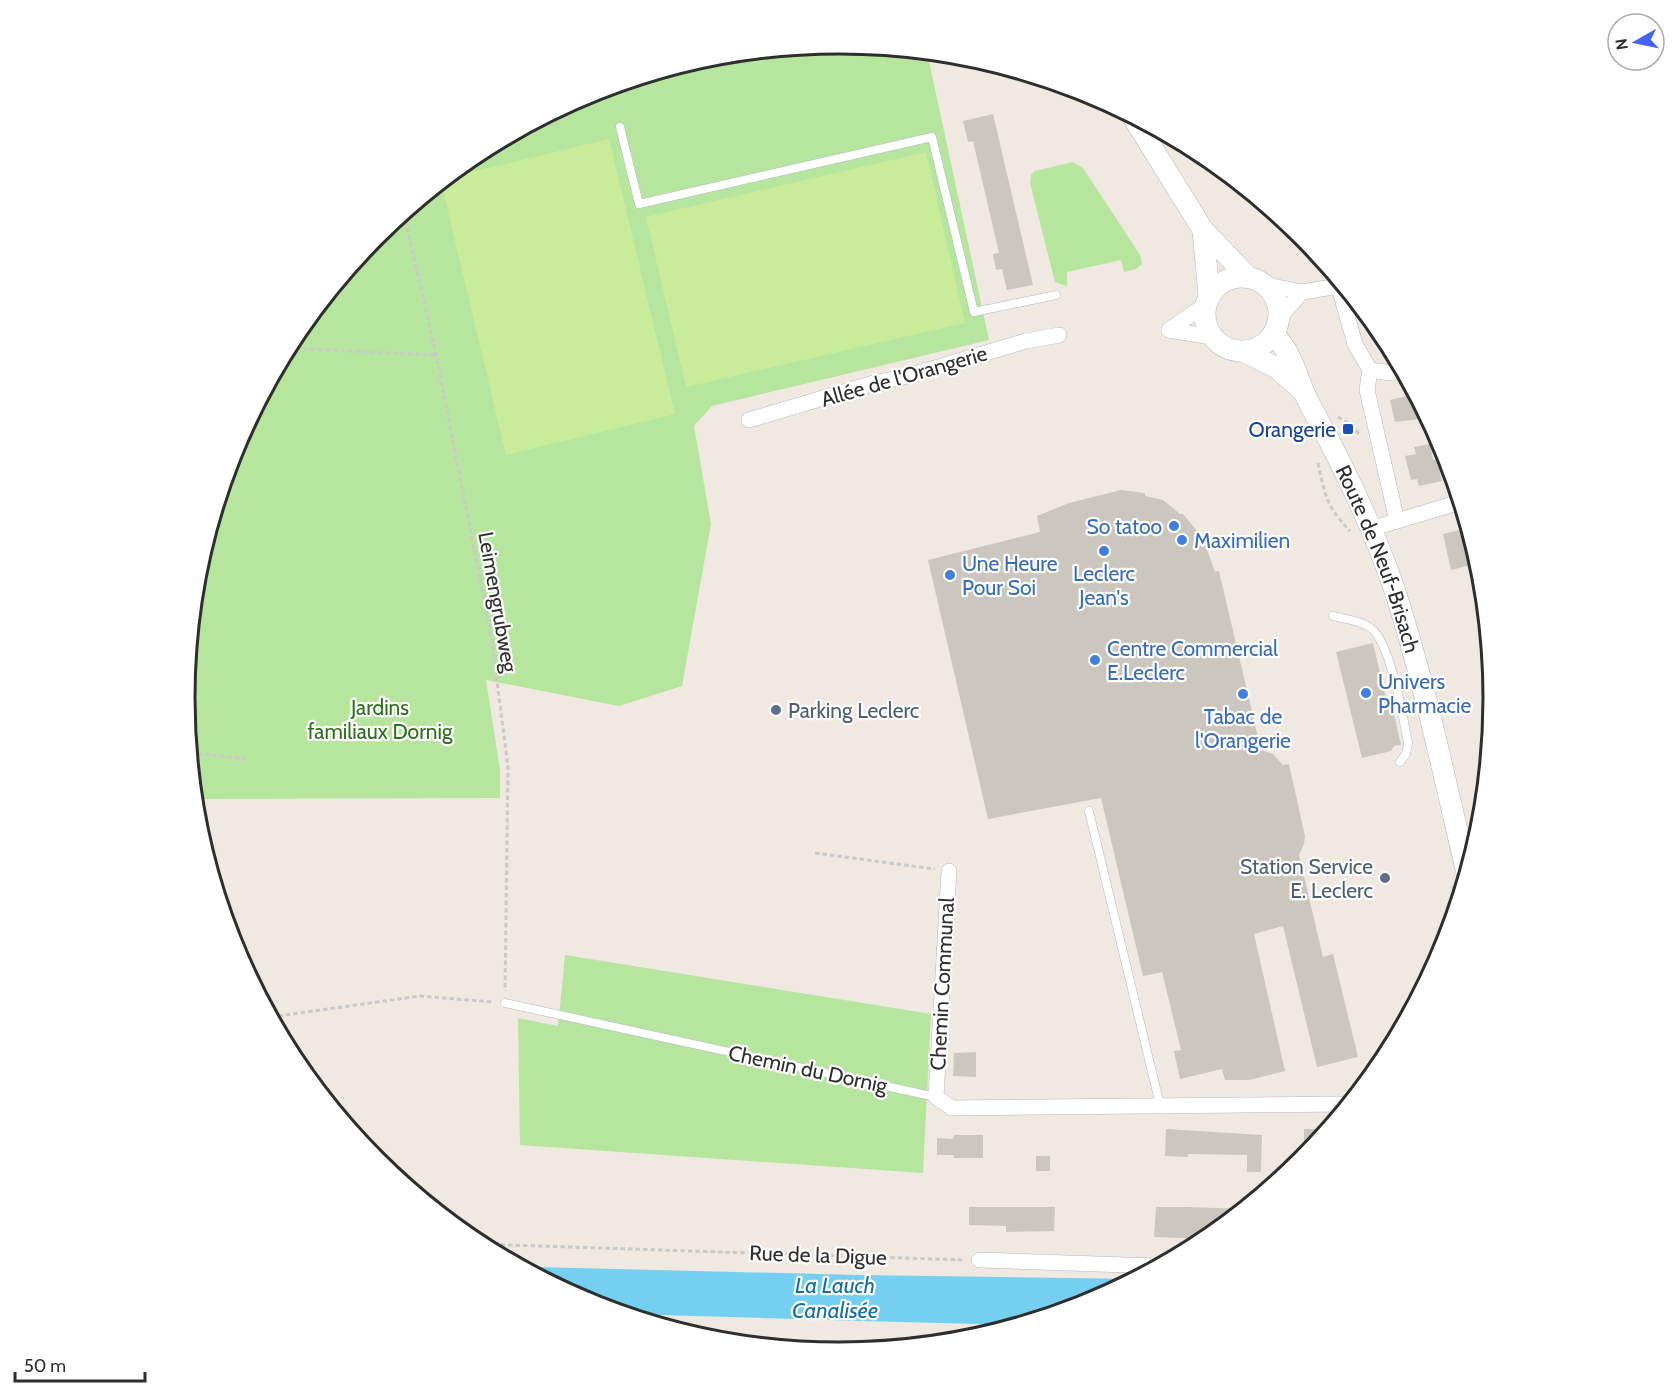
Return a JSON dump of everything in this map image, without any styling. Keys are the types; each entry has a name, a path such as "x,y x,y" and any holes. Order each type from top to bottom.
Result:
{"main road":[{"path":"1140,129 1203,230 1247,276 1267,285 1277,300 1277,326 1262,347 1245,352 1227,349 1212,337 1205,322 1207,300 1203,230"},
{"path":"1207,300 1225,280 1247,276"},
{"name":"Route de Neuf-Brisach","path":"1277,326 1281,341 1291,358 1303,391 1324,430 1370,529 1393,586 1415,660 1463,857"},
{"name":"Route de Neuf-Brisach","path":"1245,352 1277,368 1303,391"}],"street":[{"path":"1267,285 1302,292 1331,283"},
{"path":"1277,326 1302,292"},
{"path":"1342,296 1355,344 1370,369 1367,390 1397,521"},
{"path":"1207,300 1169,330 1212,337"},
{"name":"Allée de l'Orangerie","path":"749,420 874,382 908,376 1026,341 1059,335"},
{"path":"1370,369 1391,373 1394,371"},
{"path":"1370,529 1453,504"},
{"name":"Chemin Communal","path":"936,1097 949,871"},
{"name":"Chemin du Dornig","path":"936,1097 952,1108 1339,1104"},
{"path":"979,1260 1143,1266"}],"lane":[{"path":"620,127 639,204 932,137 974,312 1056,295"},
{"path":"1333,616 1374,630 1386,650 1408,743 1406,754 1400,762"},
{"path":"1089,811 1160,1105"},
{"name":"Chemin du Dornig","path":"505,1003 936,1097"}],"path":[{"name":"Leimengrubweg","path":"406,222 436,355 491,635 508,767 505,1003"},
{"path":"299,348 436,355"},
{"path":"198,754 249,759"},
{"path":"815,854 949,871"},
{"path":"279,1016 420,996 505,1003"},
{"name":"Rue de la Digue","path":"499,1245 979,1260"}],"green space":[{"name":"Jardins familiaux Dornig","path":"797,55 881,55 929,61 989,340 712,406 694,426 711,524 682,686 619,706 486,680 500,770 500,798 203,799 196,740 195,698 196,656 207,572 229,491 261,413 281,376 328,306 355,273 414,214 481,163 554,120 632,88 713,66"},
{"path":"609,139 675,414 506,455 443,190 467,173"},
{"path":"926,152 965,323 686,387 646,217"},
{"path":"1073,162 1083,168 1140,255 1142,264 1136,269 1124,272 1121,260 1067,272 1067,286 1055,282 1030,183 1031,175 1035,171"},
{"path":"565,955 931,1014 923,1173 520,1145 518,1018 558,1026"}],"water":[{"name":"La Lauch Canalisée","path":"537,1267 1118,1279 1046,1308 989,1324 655,1315 593,1293"}],"building":[{"path":"993,114 1033,285 1007,290 1002,269 996,270 993,254 999,253 973,141 968,142 963,121"},
{"path":"1408,396 1420,419 1395,422 1390,400"},
{"path":"1430,444 1433,460 1437,459 1442,481 1419,486 1417,479 1411,480 1405,456 1416,454 1414,447"},
{"path":"1121,490 1145,493 1145,496 1163,500 1183,514 1203,538 1215,572 1219,571 1261,750 1273,754 1283,765 1289,764 1305,836 1299,855 1323,957 1333,954 1358,1057 1317,1067 1283,926 1254,934 1285,1071 1249,1080 1225,1080 1222,1069 1180,1079 1174,1051 1181,1050 1162,972 1143,976 1101,798 988,819 928,560 1040,532 1037,516 1069,503"},
{"path":"1461,530 1469,565 1451,570 1443,534"},
{"name":"Univers Pharmacie","path":"1373,643 1390,715 1394,714 1401,745 1394,746 1391,751 1362,758 1336,652"},
{"path":"976,1052 976,1077 953,1076 954,1053"},
{"path":"1166,1129 1262,1135 1261,1172 1247,1172 1247,1155 1165,1156"},
{"path":"1304,1129 1317,1129 1304,1143"},
{"path":"954,1135 983,1135 983,1158 954,1158 954,1155 937,1155 937,1138 953,1139"},
{"path":"1036,1156 1050,1156 1050,1171 1036,1171"},
{"path":"969,1207 1055,1207 1054,1231 1006,1232 1006,1226 969,1225"},
{"path":"1156,1207 1232,1209 1189,1238 1154,1237"}],"place":[{"name":"Orangerie","path":"1348,429"},
{"name":"So tatoo","path":"1174,526"},
{"name":"Maximilien","path":"1182,540"},
{"name":"Leclerc Jean's","path":"1104,551"},
{"name":"Une Heure Pour Soi","path":"950,575"},
{"name":"Centre Commercial E.Leclerc","path":"1095,660"},
{"name":"Univers Pharmacie","path":"1366,693"},
{"name":"Tabac de l'Orangerie","path":"1243,694"},
{"name":"Parking Leclerc","path":"776,710"},
{"name":"Station Service E. Leclerc","path":"1385,878"}]}
